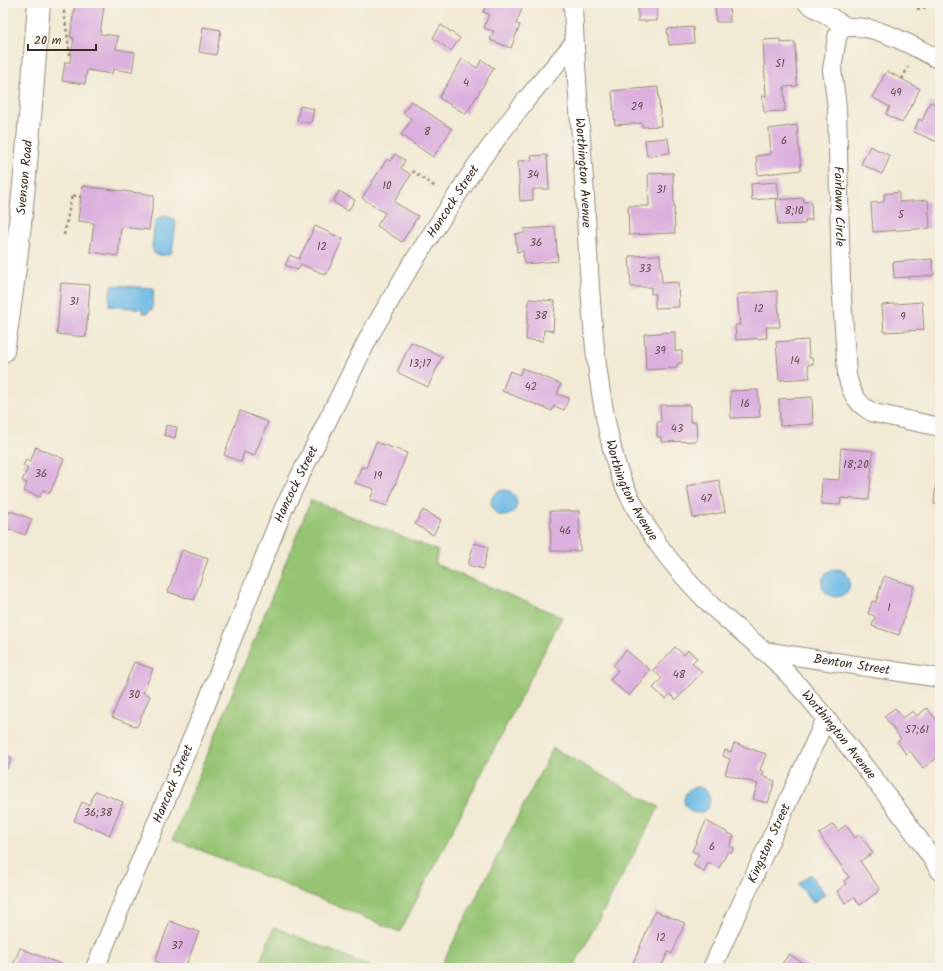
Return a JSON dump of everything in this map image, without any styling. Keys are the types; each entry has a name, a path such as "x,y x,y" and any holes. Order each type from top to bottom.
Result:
{"street":[{"name":"Svenson Road","path":"3,351 11,301 24,185 39,3"},
{"name":"Worthington Avenue","path":"573,3 574,43 585,195 590,301 598,373 607,426 618,468 648,529 678,570 715,608 799,686 893,803 940,871"},
{"path":"807,3 847,27 863,28 891,35 940,60"},
{"name":"Fairlawn Circle","path":"847,27 843,28 838,34 832,70 837,107 841,274 847,375 854,395 864,408 874,413 940,427"},
{"name":"Hancock Street","path":"95,968 202,715 283,510 368,339 408,270 476,166 526,101 574,43"},
{"name":"Benton Street","path":"763,651 940,678"},
{"name":"Kingston Street","path":"712,968 826,718"}],"path":[{"path":"917,9 927,7 929,3"},
{"path":"63,5 70,56"},
{"path":"412,171 437,188 440,185"},
{"path":"64,235 72,195 81,197"}],"green space":[{"path":"311,500 438,551 435,564 562,617 400,932 173,839"},
{"path":"553,748 659,807 573,968 440,968"},
{"path":"274,927 374,968 257,968"}],"water":[{"path":"166,216 174,219 176,224 172,252 166,255 155,254 152,247 155,221 160,217"},
{"path":"111,285 154,288 152,310 149,310 148,313 143,313 143,309 109,306"},
{"path":"504,490 513,494 517,503 513,512 504,516 495,512 491,503 495,494"},
{"path":"836,569 846,573 850,583 846,593 836,597 826,593 822,583 826,573"},
{"path":"697,787 706,791 710,800 706,809 697,813 688,809 684,800 688,791"},
{"path":"810,874 825,894 813,903 798,884"}],"building":[{"path":"75,3 104,7 100,34 118,36 116,49 135,52 132,72 113,69 112,74 87,70 85,84 62,81 65,62 70,62 74,38 70,37"},
{"path":"487,3 524,3 516,24 520,25 511,48 490,40 494,31 484,28 489,14 483,12"},
{"path":"638,3 662,3 662,5 657,5 657,21 638,21"},
{"path":"715,3 729,3 730,22 716,22"},
{"path":"441,25 460,38 451,51 433,38"},
{"path":"203,27 221,30 216,55 199,52"},
{"path":"693,27 694,43 669,45 667,29"},
{"path":"780,39 780,43 795,42 797,86 784,87 785,111 764,112 762,96 766,96 763,40"},
{"path":"462,59 477,68 482,60 494,68 466,114 439,98"},
{"path":"887,71 920,89 902,123 886,114 890,107 872,97"},
{"path":"658,87 661,126 642,127 642,123 615,125 612,91"},
{"path":"411,101 452,129 433,157 401,135 412,119 403,113"},
{"path":"930,102 940,106 940,143 914,132 919,119 922,121"},
{"path":"300,106 314,109 311,123 297,121"},
{"path":"797,125 801,170 758,175 756,156 771,154 769,129"},
{"path":"668,138 670,153 647,156 645,140"},
{"path":"870,146 890,156 882,174 861,164"},
{"path":"395,154 405,160 401,168 411,175 394,202 418,216 402,242 377,226 385,213 362,198 387,159 390,161"},
{"path":"547,155 549,189 533,189 533,200 520,201 518,161 532,160 531,156"},
{"path":"673,173 675,233 629,235 628,206 649,206 648,174"},
{"path":"777,182 779,198 752,200 751,184"},
{"path":"82,186 154,195 149,230 121,227 118,256 90,252 94,223 78,221"},
{"path":"339,191 355,200 348,211 333,202"},
{"path":"899,192 899,202 928,200 930,228 873,232 871,203 884,202 884,194"},
{"path":"803,198 804,202 811,201 812,220 805,220 805,224 778,225 776,200"},
{"path":"315,226 343,239 326,275 301,264 298,270 285,265 290,255 299,259"},
{"path":"555,227 558,261 524,264 523,251 517,252 515,234 525,233 524,229"},
{"path":"660,255 662,283 678,282 679,307 655,308 655,293 651,294 651,287 631,287 629,256"},
{"path":"932,259 934,275 894,278 893,262"},
{"path":"61,283 90,285 86,337 57,334"},
{"path":"777,291 780,327 766,327 767,338 736,340 735,325 740,325 737,294"},
{"path":"529,299 555,301 553,331 544,330 543,341 526,340"},
{"path":"922,302 924,330 884,332 882,305"},
{"path":"675,332 675,351 682,351 682,363 677,364 677,368 646,370 644,334"},
{"path":"808,340 809,358 812,358 813,364 808,365 810,378 779,380 776,342"},
{"path":"411,342 442,357 428,387 397,372"},
{"path":"522,368 561,384 557,394 569,398 564,410 554,406 552,411 502,391 510,371 520,375"},
{"path":"758,390 760,417 731,418 730,391"},
{"path":"812,397 813,424 780,426 779,399"},
{"path":"660,405 690,405 690,422 696,422 697,441 661,442 661,437 657,437 657,422 661,422"},
{"path":"240,411 268,422 254,456 244,452 241,462 224,455"},
{"path":"166,425 177,427 175,438 164,435"},
{"path":"376,442 407,453 387,506 370,500 374,489 355,483 361,467 366,468"},
{"path":"36,447 64,459 50,493 43,490 40,497 24,491 27,483 22,481 28,468 23,466 26,460 30,462"},
{"path":"841,448 873,451 869,500 841,498 840,505 821,504 822,479 839,480"},
{"path":"719,480 725,512 693,518 687,486"},
{"path":"936,483 940,484 940,505 934,504"},
{"path":"423,510 441,520 433,535 415,524"},
{"path":"10,511 32,519 25,535 4,527"},
{"path":"550,511 579,511 580,551 551,551"},
{"path":"474,543 488,547 483,569 468,565"},
{"path":"182,550 208,559 194,600 168,592"},
{"path":"884,576 914,586 899,635 872,626 875,616 868,614 872,601 876,602"},
{"path":"675,647 684,655 688,650 697,658 692,663 702,672 676,700 670,694 666,699 653,688 662,678 653,670"},
{"path":"626,650 650,670 629,696 610,680 618,670 613,666"},
{"path":"134,662 153,669 143,693 150,696 137,727 112,717"},
{"path":"895,708 903,718 913,711 917,716 927,708 938,722 940,720 940,756 923,768 910,751 906,754 897,742 901,739 884,716"},
{"path":"734,743 766,754 760,770 764,772 762,776 775,781 768,803 753,799 758,784 725,774 730,759 723,756 725,750 731,752"},
{"path":"3,754 12,758 6,770 3,768"},
{"path":"95,791 123,802 110,835 74,821 82,802 89,805"},
{"path":"706,821 734,836 729,846 734,848 731,853 728,851 719,868 708,862 704,872 693,865 699,854 692,851"},
{"path":"833,824 838,831 846,825 855,838 860,835 873,853 860,861 880,890 860,905 854,897 845,903 837,891 846,884 844,881 849,877 819,834"},
{"path":"655,911 685,923 672,954 668,952 662,965 667,968 631,968"},
{"path":"170,921 199,932 185,968 174,968 155,961"},
{"path":"20,948 63,965 61,968 12,968"},
{"path":"789,954 810,968 779,968"}]}
